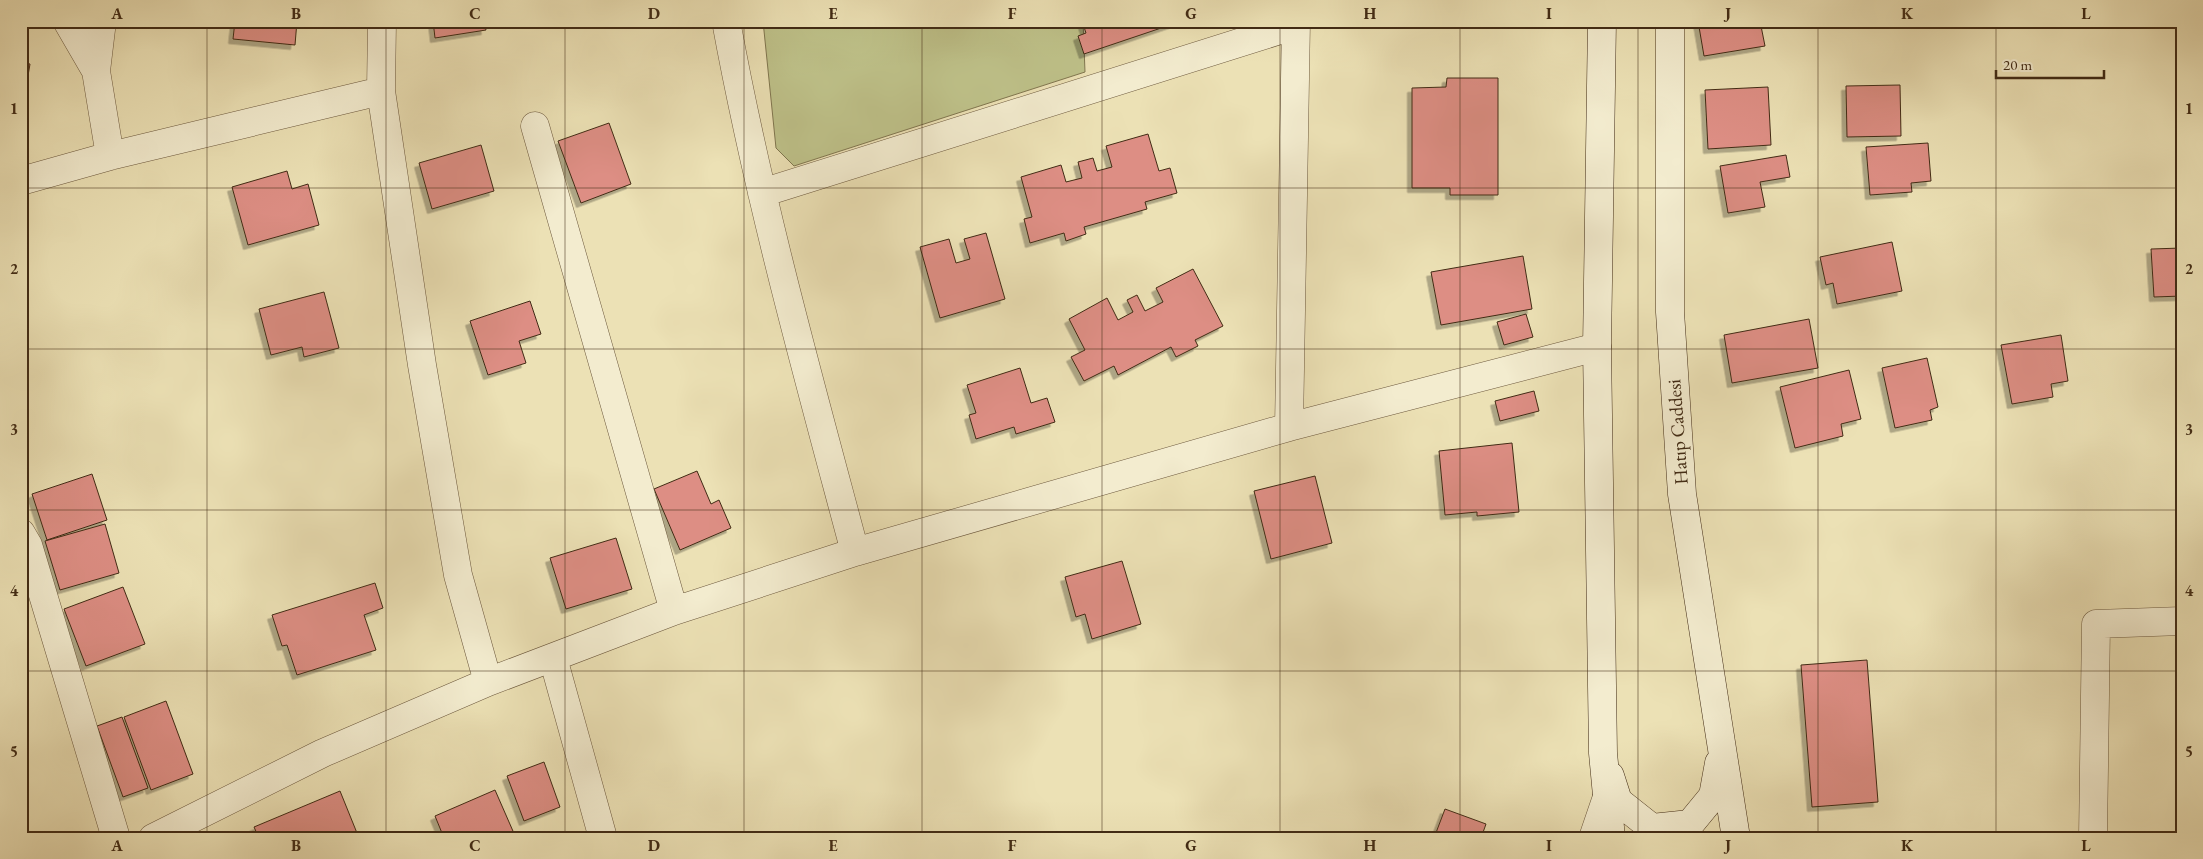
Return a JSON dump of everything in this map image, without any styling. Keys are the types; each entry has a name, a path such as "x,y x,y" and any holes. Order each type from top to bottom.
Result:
{"street":[{"path":"67,21 96,71"},
{"path":"102,21 96,71 110,156"},
{"path":"382,21 381,91 422,365 456,565 488,682"},
{"path":"726,21 742,110 783,283 855,552"},
{"path":"1602,21 1597,347 1603,753 1611,838"},
{"name":"Hatıp Caddesi","path":"1670,21 1670,312 1682,494 1736,838"},
{"path":"762,194 1296,23 1289,427"},
{"path":"21,182 110,156 381,91"},
{"path":"535,126 674,611"},
{"path":"153,838 323,753 488,682 674,611 855,552 1289,427 1597,347"},
{"path":"21,533 28,545 116,838"},
{"path":"2093,838 2096,624 2182,621"},
{"path":"553,658 603,838"},
{"path":"1603,753 1618,801 1652,828 1690,824 1713,796 1722,746"},
{"path":"1593,838 1607,797"}],"green space":[{"path":"763,21 1083,21 1085,72 794,166 776,148"}],"building":[{"path":"235,21 297,21 295,45 233,39"},
{"path":"433,21 484,21 486,30 435,38"},
{"path":"1082,21 1182,21 1084,54 1078,36 1086,33"},
{"path":"1698,21 1760,21 1765,46 1704,56"},
{"path":"21,62 30,64 21,117"},
{"path":"1447,78 1498,78 1498,195 1450,195 1450,188 1412,188 1412,88 1446,87"},
{"path":"1900,85 1901,136 1847,137 1846,86"},
{"path":"1768,87 1771,145 1708,149 1705,90"},
{"path":"609,123 631,184 581,203 558,141"},
{"path":"1148,134 1159,171 1170,168 1177,193 1145,202 1147,209 1084,227 1086,234 1066,241 1064,233 1030,243 1024,219 1032,217 1021,177 1061,165 1066,182 1082,178 1078,162 1093,158 1097,171 1112,167 1106,146"},
{"path":"1928,143 1931,181 1911,183 1912,192 1870,195 1866,147"},
{"path":"481,145 494,191 432,209 419,163"},
{"path":"1786,155 1790,177 1760,182 1765,207 1728,213 1720,166"},
{"path":"287,171 292,189 308,184 319,225 248,245 232,187"},
{"path":"986,233 1005,299 940,318 920,247 949,239 956,263 970,259 964,239"},
{"path":"1892,242 1902,291 1837,304 1833,283 1826,285 1820,257"},
{"path":"2182,248 2182,296 2154,297 2151,249"},
{"path":"1523,256 1532,309 1441,325 1431,272"},
{"path":"1193,269 1223,326 1195,340 1198,346 1176,357 1171,347 1118,375 1114,366 1084,381 1071,357 1085,350 1069,319 1107,298 1118,320 1133,312 1127,300 1137,295 1145,311 1163,302 1156,288"},
{"path":"324,292 339,348 304,357 302,347 271,355 259,309"},
{"path":"530,301 541,334 519,341 526,363 488,375 470,321"},
{"path":"1526,314 1533,337 1504,345 1497,322"},
{"path":"1809,319 1818,368 1732,383 1724,335"},
{"path":"2061,335 2068,381 2051,384 2053,397 2012,404 2001,345"},
{"path":"1927,358 1938,407 1930,410 1932,420 1895,428 1882,368"},
{"path":"1020,368 1031,403 1047,398 1055,422 1016,434 1014,427 976,439 969,415 976,413 967,385"},
{"path":"1849,370 1861,419 1841,424 1843,436 1795,448 1780,387"},
{"path":"1534,391 1539,411 1500,421 1495,401"},
{"path":"1512,443 1519,512 1477,516 1477,512 1445,515 1439,451"},
{"path":"697,471 711,504 719,500 731,528 680,550 654,489"},
{"path":"92,474 107,520 47,540 32,494"},
{"path":"1315,476 1332,543 1271,559 1254,491"},
{"path":"105,524 119,573 60,590 45,541"},
{"path":"616,538 632,589 566,609 550,558"},
{"path":"1122,561 1141,624 1092,639 1085,614 1076,617 1065,577"},
{"path":"375,583 383,608 364,615 376,650 297,675 287,645 282,646 272,615"},
{"path":"123,587 145,644 86,666 64,609"},
{"path":"1867,660 1878,802 1812,807 1801,665"},
{"path":"166,701 193,774 151,790 124,717"},
{"path":"122,717 148,788 123,797 97,726"},
{"path":"544,762 560,807 524,821 507,776"},
{"path":"495,790 516,838 444,838 435,816"},
{"path":"340,791 359,838 259,838 254,827"},
{"path":"1445,809 1486,824 1481,838 1434,838"}]}
